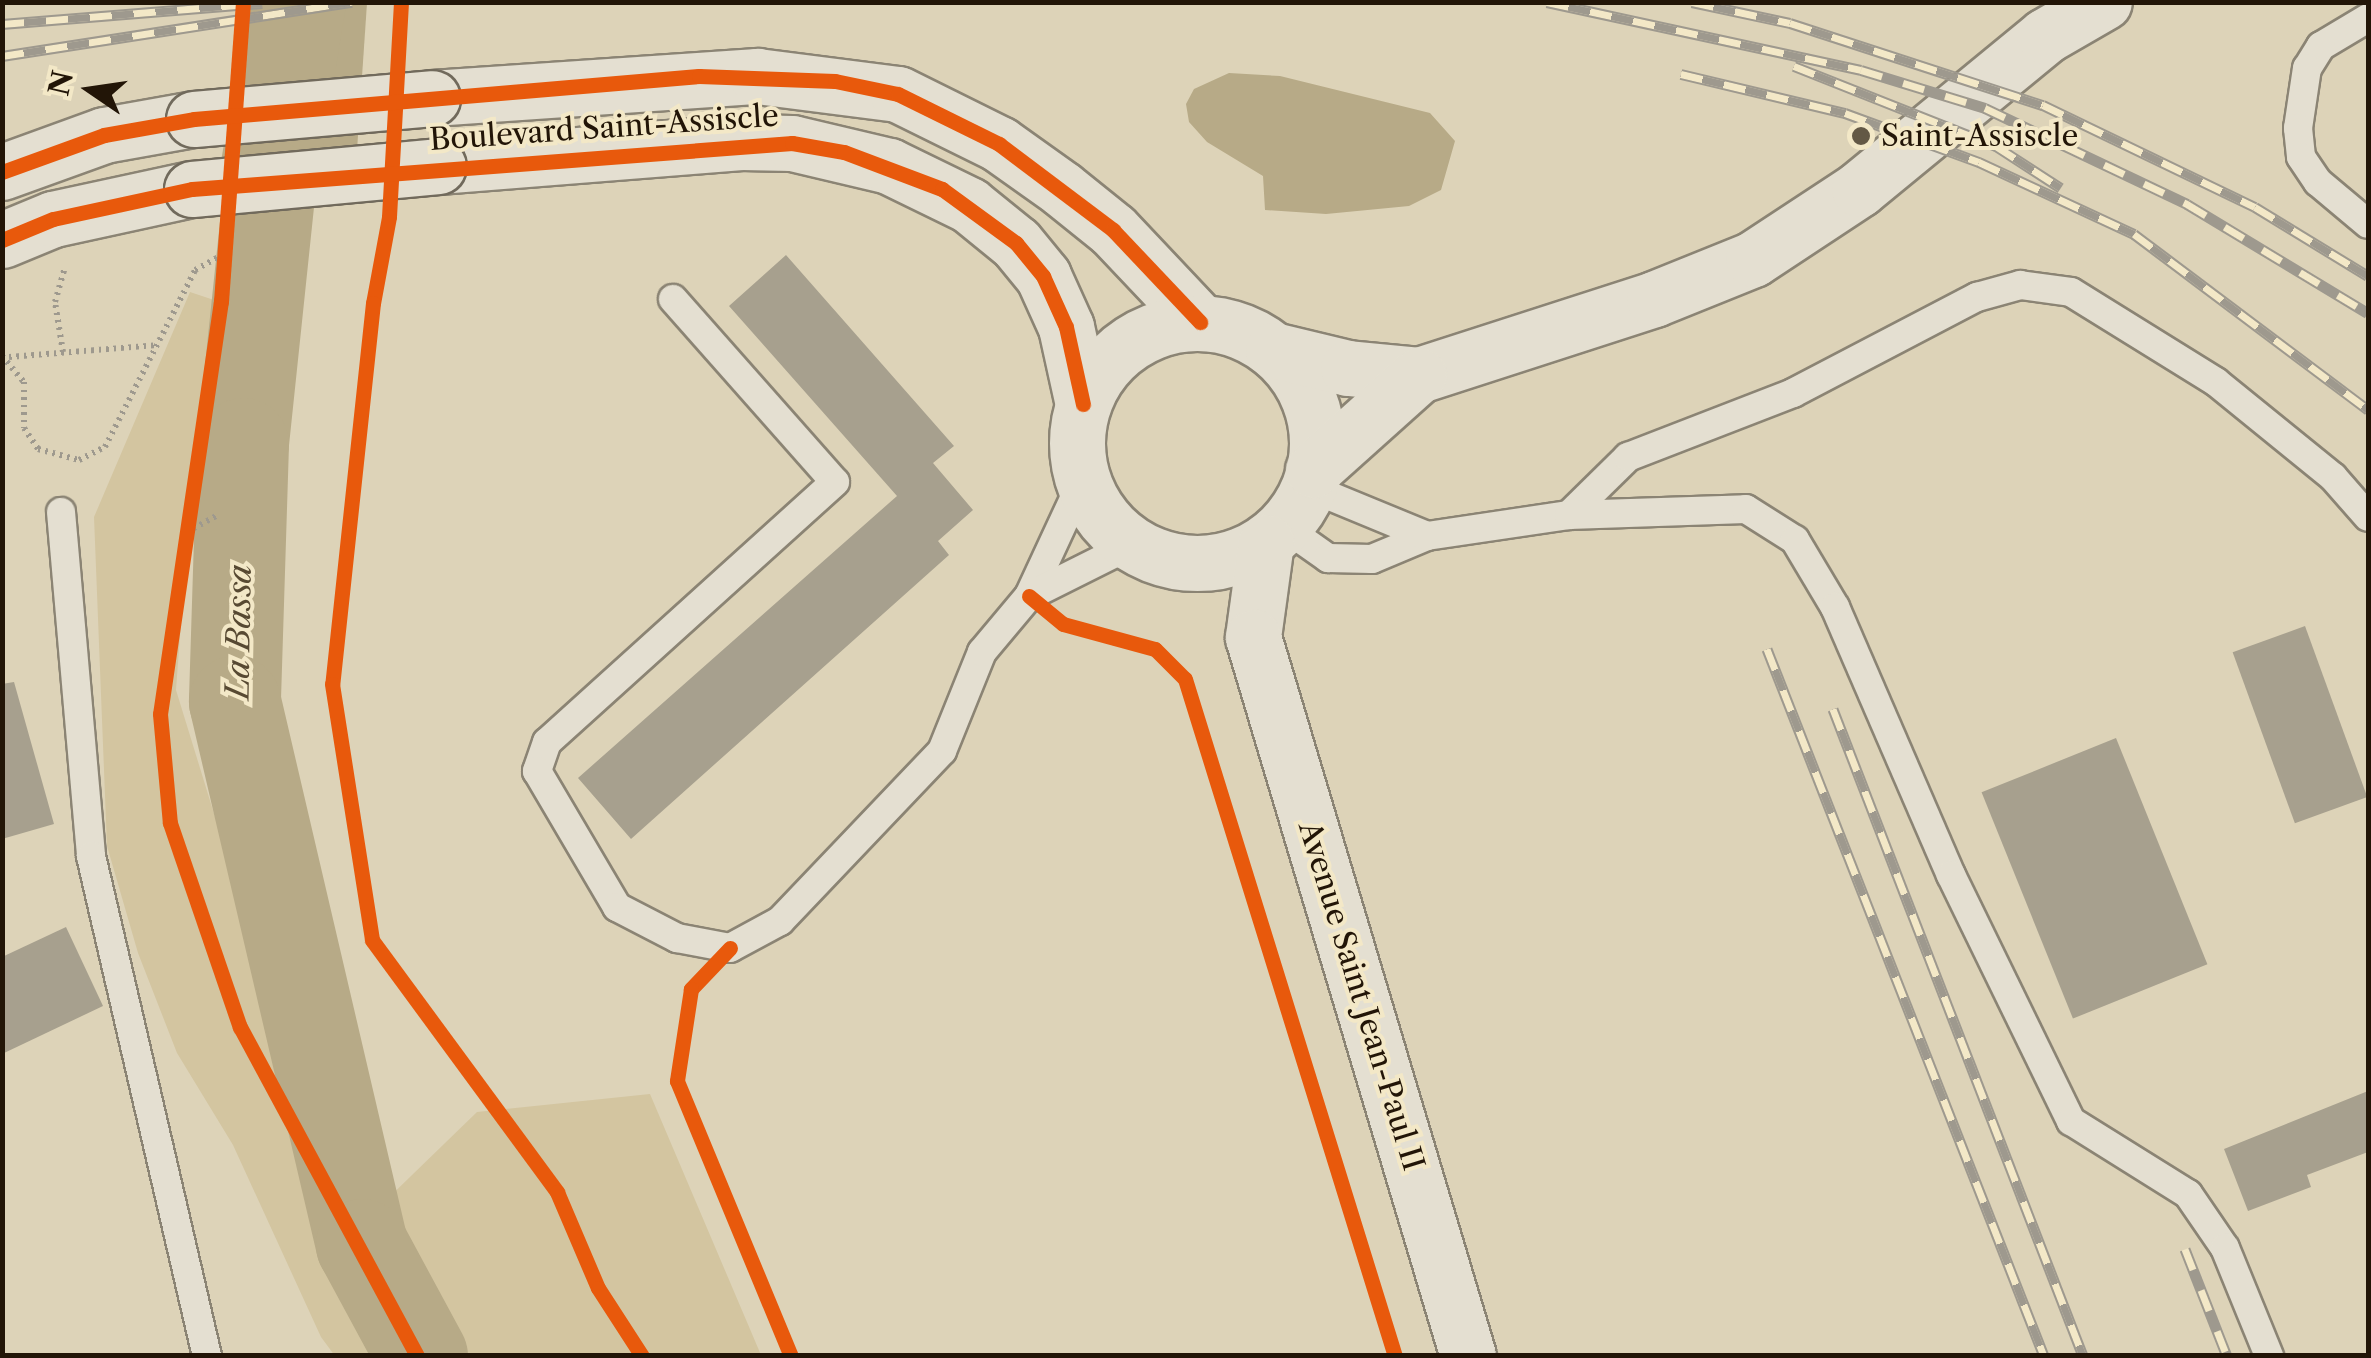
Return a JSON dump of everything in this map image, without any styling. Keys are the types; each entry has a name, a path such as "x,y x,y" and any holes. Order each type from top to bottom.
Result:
{"street":[{"path":"1253,637 1102,518 1082,482 1076,442 1082,404 1101,370 1128,344 1162,328 1200,322 1239,330 1273,350 1348,368 1419,375 1654,299 1753,259 1859,189 2044,36 2104,2"},
{"name":"Boulevard Saint-Assiscle","path":"2,172 104,135 194,119 757,76 834,81 898,94 999,144 1113,230 1200,322"},
{"name":"Boulevard Saint-Assiscle","path":"23,232 192,189 740,142 792,143 889,166 970,205 1016,243 1043,276 1066,327 1082,404"},
{"path":"1273,350 1310,404 1317,436 1293,506"},
{"path":"1143,551 1192,564 1231,558 1293,506 1419,375"},
{"name":"Avenue Saint Jean-Paul II","path":"1293,506 1253,637 1468,1356"}],"lane":[{"path":"2368,18 2321,46 2298,94 2301,157 2338,202 2368,224"},
{"path":"1569,515 1628,457 1794,393 1976,297 2020,285 2070,292 2216,382 2333,477 2368,517"},
{"path":"673,299 835,482 547,742 537,771 617,906 677,938 730,948 780,921 942,751 982,652 1028,596 1082,482"},
{"path":"1293,506 1328,558 1372,559 1428,536 1569,515 1746,508 1795,540 1835,608 1951,875 2072,1121 2188,1194 2226,1248 2269,1356"},
{"path":"1293,506 1428,536"},
{"path":"62,512 91,856 208,1356"},
{"path":"1028,596 1143,551"}],"path":[{"path":"390,216 373,302 332,684 372,940 557,1192 598,1288 642,1356"},
{"path":"23,232 65,266 55,302 62,352"},
{"path":"5,356 24,382 24,428 38,449 79,460 105,447 194,270 226,253"},
{"path":"5,356 158,344"},
{"path":"187,532 216,516"}],"shaded area":[{"path":"248,3 367,3 356,165 217,185"},
{"path":"1229,73 1280,76 1430,113 1455,141 1441,190 1409,206 1326,214 1265,210 1263,176 1207,142 1189,122 1186,104 1194,89"},
{"path":"190,292 226,304 196,423 176,690 345,1240 477,1112 650,1094 761,1355 335,1356 321,1337 233,1145 177,1053 138,953 107,846 94,517"}],"building":[{"path":"786,255 954,446 933,463 973,510 938,541 949,555 631,839 578,778 897,496 729,306"},
{"path":"2305,626 2367,797 2295,823 2233,652"},
{"path":"14,682 54,824 2,839 2,684"},
{"path":"2116,738 2207,964 2073,1019 1982,792"},
{"path":"66,927 103,1006 2,1054 2,957"},
{"path":"2368,1091 2368,1152 2307,1175 2311,1187 2248,1211 2224,1149"}],"waterway":[{"name":"La Bassa","path":"300,2 270,186 243,444 235,702 362,1245 422,1356"}],"railway":[{"path":"2,56 352,2"},
{"path":"1547,2 1861,70 1985,108 2187,204 2368,313"},
{"path":"1692,2 1790,23 2043,105 2255,207 2368,276"},
{"path":"2,24 262,3"},
{"path":"1794,66 1996,146 2061,188"},
{"path":"1681,74 1845,113 1979,162 2134,234 2368,410"},
{"path":"1767,649 2044,1356"},
{"path":"1833,709 2083,1356"},
{"path":"2185,1249 2227,1356"}],"cycle path":[{"path":"243,2 221,301 160,714 170,823 240,1027 417,1356"},
{"path":"401,2 389,217 373,303 332,684 372,940 557,1192 598,1288 642,1356"},
{"path":"2,172 104,135 194,119 699,76 835,81 898,94 999,144 1113,230 1200,322"},
{"path":"2,240 53,219 192,189 792,143 844,152 942,189 1016,243 1043,276 1066,327 1083,404"},
{"path":"1029,596 1063,624 1155,649 1185,679 1395,1356"},
{"path":"730,948 691,989 677,1081 791,1356"}],"place":[{"name":"Saint-Assiscle","path":"1861,136"}]}
